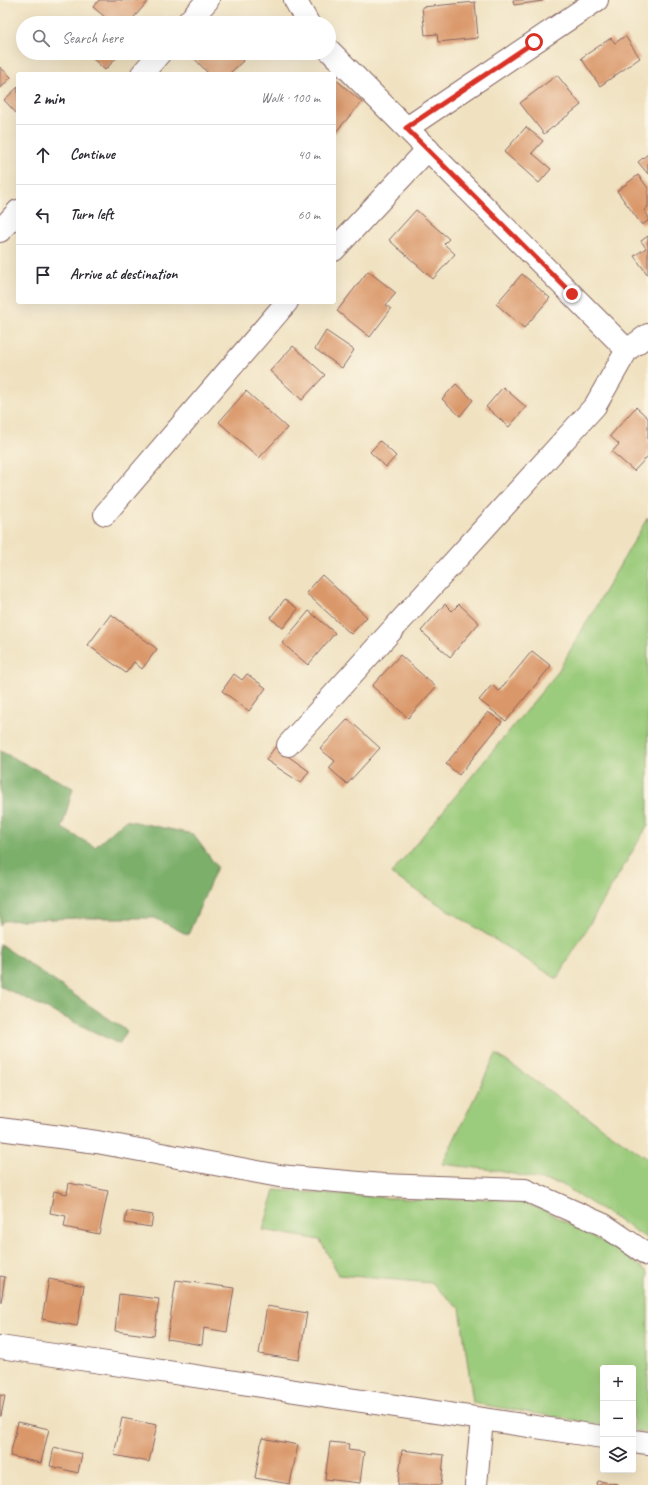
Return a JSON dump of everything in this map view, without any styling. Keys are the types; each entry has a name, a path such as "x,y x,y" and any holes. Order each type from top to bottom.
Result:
{"street":[{"path":"193,16 208,0"},
{"path":"295,0 304,16"},
{"path":"406,128 597,0"},
{"path":"336,57 627,350"},
{"path":"144,72 154,60"},
{"path":"336,248 428,149"},
{"path":"0,231 16,214"},
{"path":"104,514 285,304"},
{"path":"288,745 595,406 627,350 648,335"},
{"path":"0,1129 97,1142 279,1176 382,1185 525,1190 604,1225 648,1254"},
{"path":"0,1347 600,1437"},
{"path":"476,1485 482,1419"},
{"path":"636,1441 648,1443"}],"green space":[{"path":"648,517 648,825 557,979 391,874 557,673"},
{"path":"0,751 73,788 62,828 95,847 126,820 193,834 217,867 188,935 155,918 77,918 3,921 0,925"},
{"path":"0,944 127,1031 119,1044 0,986"},
{"path":"496,1054 648,1159 648,1239 561,1184 494,1170 442,1164"},
{"path":"275,1190 406,1199 491,1199 517,1201 542,1209 614,1248 648,1272 648,1433 636,1431 636,1365 600,1365 600,1424 473,1403 460,1308 431,1283 339,1275 320,1240 263,1230"}],"building":[{"path":"99,0 149,0 135,16 104,16 93,7"},
{"path":"513,0 543,0 543,1 514,5"},
{"path":"475,2 478,38 438,42 437,34 425,35 422,7"},
{"path":"625,36 640,58 600,86 581,58 611,38 615,43"},
{"path":"94,60 114,60 105,70"},
{"path":"196,60 243,61 231,72 207,72"},
{"path":"0,67 11,77 0,89"},
{"path":"557,75 581,105 544,134 520,103"},
{"path":"336,80 362,102 336,132"},
{"path":"16,89 16,113 4,100"},
{"path":"526,127 543,141 532,153 551,169 539,183 504,152"},
{"path":"648,154 648,174 638,162"},
{"path":"638,175 648,188 648,207 644,210 648,215 648,221 642,225 617,191"},
{"path":"416,210 449,239 444,244 455,254 433,279 389,240"},
{"path":"648,236 648,275 634,256 646,248 641,241"},
{"path":"368,271 396,293 386,305 391,309 370,337 337,311"},
{"path":"522,274 550,298 524,328 496,304"},
{"path":"326,331 354,350 342,368 315,349"},
{"path":"293,346 325,375 302,400 270,371"},
{"path":"456,384 473,400 460,416 442,399"},
{"path":"503,387 526,407 509,427 486,407"},
{"path":"246,391 287,428 259,458 219,422"},
{"path":"636,407 648,418 648,456 634,471 612,452 619,444 610,436"},
{"path":"380,441 396,456 386,467 370,452"},
{"path":"322,575 367,617 351,634 306,593"},
{"path":"285,599 298,609 283,628 270,618"},
{"path":"445,604 452,611 459,604 479,623 450,657 421,631"},
{"path":"309,611 335,633 308,665 282,643"},
{"path":"111,614 157,649 142,669 134,662 126,673 88,645"},
{"path":"532,651 551,666 506,721 479,700 492,685 499,691"},
{"path":"400,655 436,687 408,718 372,686"},
{"path":"234,674 242,680 247,674 266,688 249,711 222,691"},
{"path":"488,712 502,722 459,775 446,764"},
{"path":"348,719 380,748 347,784 329,768 335,761 320,749"},
{"path":"275,747 309,771 301,783 266,760"},
{"path":"69,1183 108,1191 99,1234 64,1227 66,1216 50,1213 54,1191 67,1194"},
{"path":"127,1211 153,1215 151,1227 125,1223"},
{"path":"0,1276 5,1277 1,1302 0,1302"},
{"path":"49,1279 84,1286 77,1326 42,1319"},
{"path":"176,1280 234,1288 227,1332 204,1328 202,1345 167,1339"},
{"path":"119,1294 159,1299 154,1336 115,1331"},
{"path":"267,1306 307,1313 299,1360 259,1354"},
{"path":"0,1395 5,1396 1,1416 0,1416"},
{"path":"122,1418 157,1425 149,1462 114,1455"},
{"path":"18,1422 49,1429 41,1463 10,1456"},
{"path":"262,1438 298,1445 290,1484 255,1478"},
{"path":"330,1442 349,1444 348,1450 364,1452 360,1483 325,1479"},
{"path":"54,1447 82,1454 78,1473 50,1466"},
{"path":"402,1450 444,1455 441,1485 398,1485"},
{"path":"598,1481 618,1484 618,1485 597,1485"}],"route":[{"path":"534,42 406,128 572,294"}]}
